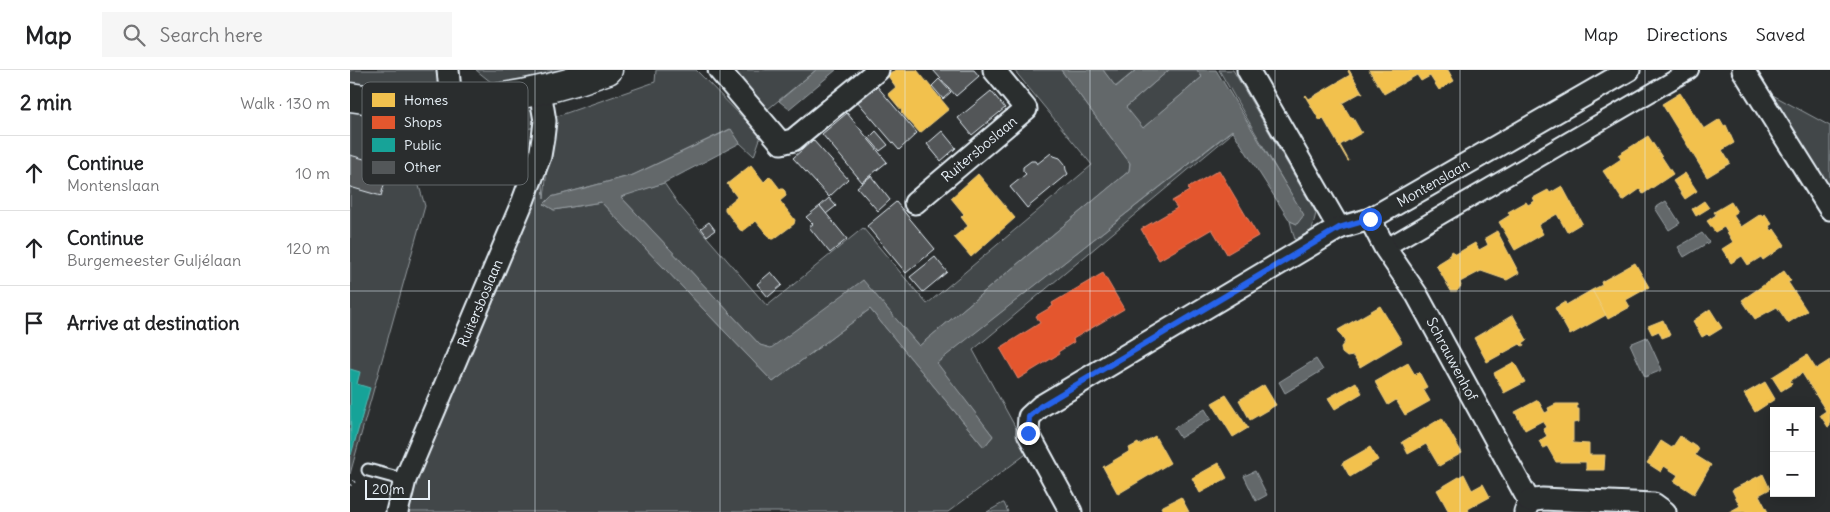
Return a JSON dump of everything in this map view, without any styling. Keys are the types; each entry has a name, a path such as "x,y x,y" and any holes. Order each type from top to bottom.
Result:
{"street":[{"path":"528,93 540,91 608,70"},
{"path":"719,70 781,143 793,140 878,70"},
{"name":"Ruitersboslaan","path":"915,203 1026,109 994,70"},
{"path":"1248,70 1339,228"},
{"name":"Montenslaan","path":"1071,512 1028,433 1029,417 1041,406 1339,228 1370,219 1629,70"},
{"path":"1385,248 1690,70"},
{"path":"1743,70 1830,209"},
{"name":"Ruitersboslaan","path":"397,512 405,480 540,156 545,121 540,91"},
{"name":"Schrauwenhof","path":"1370,219 1385,248 1417,295 1527,507 1542,499 1654,504 1665,512"}],"lane":[{"path":"368,470 405,480"}],"shaded area":[{"path":"350,70 441,70 439,82 350,83"},
{"path":"476,70 572,70 519,82 491,82"},
{"path":"656,70 696,70 761,136 754,156 740,143 730,129 633,175 551,197 544,204 554,210 601,202 773,382 870,309 984,447 993,436 936,363 1233,130 1230,135 973,350 1029,452 948,512 402,512 542,167 544,199 552,118 655,82"},
{"path":"732,70 816,70 768,109"},
{"path":"816,70 836,70 789,109 779,101"},
{"path":"1014,70 1061,70 1130,163 1129,171 919,346 863,281 771,349 760,345 620,196 664,183 679,205 767,306 863,228 927,304 1092,165"},
{"path":"1061,70 1103,70 1116,87 1136,70 1169,70 1126,107 1143,128 1202,77 1197,70 1216,70 1304,215 1297,224 1290,221 1232,130 937,363 993,436 984,447 870,309 773,382 601,202 554,210 544,204 551,197 633,175 731,129 740,143 664,183 621,197 760,345 771,348 863,280 919,346 1129,171 1130,163"},
{"path":"1103,70 1136,70 1115,87"},
{"path":"1169,70 1197,70 1202,77 1143,128 1125,108"},
{"path":"1219,70 1233,70 1316,213 1312,230 1295,240 1290,221 1297,224 1303,215"},
{"path":"1769,93 1830,126 1830,194"},
{"path":"350,107 362,109 362,185 419,185 425,206 350,474"},
{"path":"528,110 532,110 535,115 538,127 528,128"},
{"path":"1666,201 1680,223 1669,230 1655,208"},
{"path":"1702,233 1709,242 1684,257 1678,247"},
{"path":"1647,337 1662,370 1645,377 1630,344"},
{"path":"1316,359 1323,370 1285,393 1279,382"},
{"path":"1205,409 1211,419 1180,438 1174,428"},
{"path":"1255,471 1267,495 1256,501 1244,476"},
{"path":"1003,503 1008,512 987,512"}],"building: Homes":[{"path":"895,70 917,70 949,109 920,133 888,94 896,87 888,76"},
{"path":"1349,70 1363,94 1360,93 1342,103 1361,132 1363,132 1340,145 1348,161 1323,118 1320,121 1305,96 1309,99 1350,75"},
{"path":"1369,70 1448,70 1454,81 1439,90 1430,76 1421,81 1417,75 1384,94"},
{"path":"1680,93 1704,129 1720,119 1724,126 1726,125 1734,143 1722,150 1730,163 1707,177 1662,104"},
{"path":"1648,136 1673,174 1643,194 1640,189 1623,201 1603,171 1621,159 1618,155"},
{"path":"751,165 764,182 770,176 780,189 785,191 786,196 780,201 795,220 794,224 774,239 771,239 756,221 743,231 740,230 725,210 725,207 737,197 727,184"},
{"path":"1685,173 1697,191 1685,199 1673,181"},
{"path":"978,174 1015,218 971,257 954,237 968,226 961,217 964,214 951,198"},
{"path":"1562,186 1582,223 1567,232 1557,214 1538,225 1543,234 1515,250 1499,222 1510,215 1508,212 1526,202 1528,205 1535,201 1533,198 1548,190 1550,193"},
{"path":"1704,201 1709,208 1696,216 1692,209"},
{"path":"1731,202 1737,212 1733,215 1741,227 1761,214 1762,216 1765,214 1772,224 1769,226 1772,231 1774,229 1785,245 1763,260 1761,257 1748,265 1742,256 1731,263 1722,249 1733,242 1724,227 1715,232 1707,221 1716,215 1714,212"},
{"path":"1497,231 1519,273 1507,280 1481,271 1460,282 1461,286 1457,291 1451,291 1436,265 1449,257 1451,251 1456,254 1475,243 1479,250 1488,245 1485,238"},
{"path":"1635,263 1649,287 1626,300 1630,307 1608,319 1592,290 1602,285 1601,282"},
{"path":"1784,271 1791,281 1788,282 1807,311 1788,323 1777,307 1755,319 1742,300"},
{"path":"1592,290 1606,315 1570,335 1555,308 1565,302 1566,305"},
{"path":"1380,306 1402,342 1360,367 1353,356 1347,357 1342,353 1341,347 1345,342 1338,330"},
{"path":"1710,309 1722,328 1709,336 1707,334 1702,337 1693,321"},
{"path":"1513,315 1527,340 1523,343 1524,345 1520,344 1487,362 1474,338"},
{"path":"1663,320 1670,335 1662,338 1659,331 1652,334 1648,326"},
{"path":"1807,355 1816,369 1830,360 1830,426 1828,427 1820,415 1826,411 1802,373 1790,381 1792,384 1781,391 1772,377"},
{"path":"1514,362 1525,382 1504,393 1494,373"},
{"path":"1408,363 1415,375 1419,372 1427,387 1423,389 1430,401 1405,415 1396,400 1388,405 1375,382"},
{"path":"1356,382 1362,393 1335,409 1328,398"},
{"path":"1765,382 1775,399 1755,412 1744,394"},
{"path":"1264,385 1276,405 1250,420 1239,400"},
{"path":"1226,395 1248,428 1233,437 1212,403"},
{"path":"1538,400 1545,413 1549,411 1548,408 1556,404 1577,404 1579,422 1573,423 1573,443 1589,444 1589,455 1605,455 1604,470 1586,470 1586,462 1556,462 1547,446 1543,448 1539,441 1547,436 1543,429 1546,427 1542,421 1525,430 1515,412"},
{"path":"1442,418 1462,453 1439,466 1426,444 1408,454 1402,442"},
{"path":"1155,436 1170,463 1118,494 1103,467 1130,451 1129,448"},
{"path":"1680,436 1699,449 1695,455 1711,465 1694,494 1674,481 1678,475 1664,466 1661,472 1647,463 1661,441 1672,448"},
{"path":"1370,447 1378,460 1350,477 1342,463"},
{"path":"1219,463 1227,478 1200,493 1192,478"},
{"path":"1464,474 1472,490 1483,484 1490,497 1468,509 1469,511 1449,512 1437,490"},
{"path":"1763,474 1770,489 1759,495 1768,512 1729,512 1740,506 1732,490"},
{"path":"1181,497 1189,512 1161,512 1163,511 1161,507"}],"building: Shops":[{"path":"1219,170 1258,236 1227,254 1212,229 1159,260 1141,229 1177,208 1172,201 1189,191 1188,188"},
{"path":"1103,273 1124,309 1073,339 1074,342 1058,352 1059,354 1018,379 1000,348 1040,323 1036,316 1053,306 1052,303"}],"building: Public":[{"path":"350,369 360,372 357,384 370,388 351,455"}],"building: Other":[{"path":"933,70 974,70 979,76 956,96"},
{"path":"939,79 951,92 943,99 932,86"},
{"path":"876,85 917,133 899,150 857,101"},
{"path":"991,91 1005,108 972,135 958,118"},
{"path":"847,113 887,162 862,182 822,134"},
{"path":"876,131 888,145 880,151 869,138"},
{"path":"942,131 956,148 941,161 927,144"},
{"path":"813,140 848,179 829,197 793,158"},
{"path":"1051,153 1060,158 1065,164 1068,174 1027,208 1010,187 1026,174 1023,171 1023,167 1031,161 1035,161 1037,164"},
{"path":"350,155 362,158 362,185 384,185 381,196 350,187"},
{"path":"871,176 890,200 878,211 857,187"},
{"path":"829,198 836,206 826,214 820,206"},
{"path":"896,202 935,249 906,273 867,226"},
{"path":"820,206 847,239 830,253 809,227 813,224 806,217"},
{"path":"709,222 715,230 707,236 701,228"},
{"path":"935,257 947,272 923,292 910,277"},
{"path":"771,272 782,285 768,297 757,284"}],"route":[{"path":"1028,433 1029,417 1041,406 1339,228 1370,219"}]}
